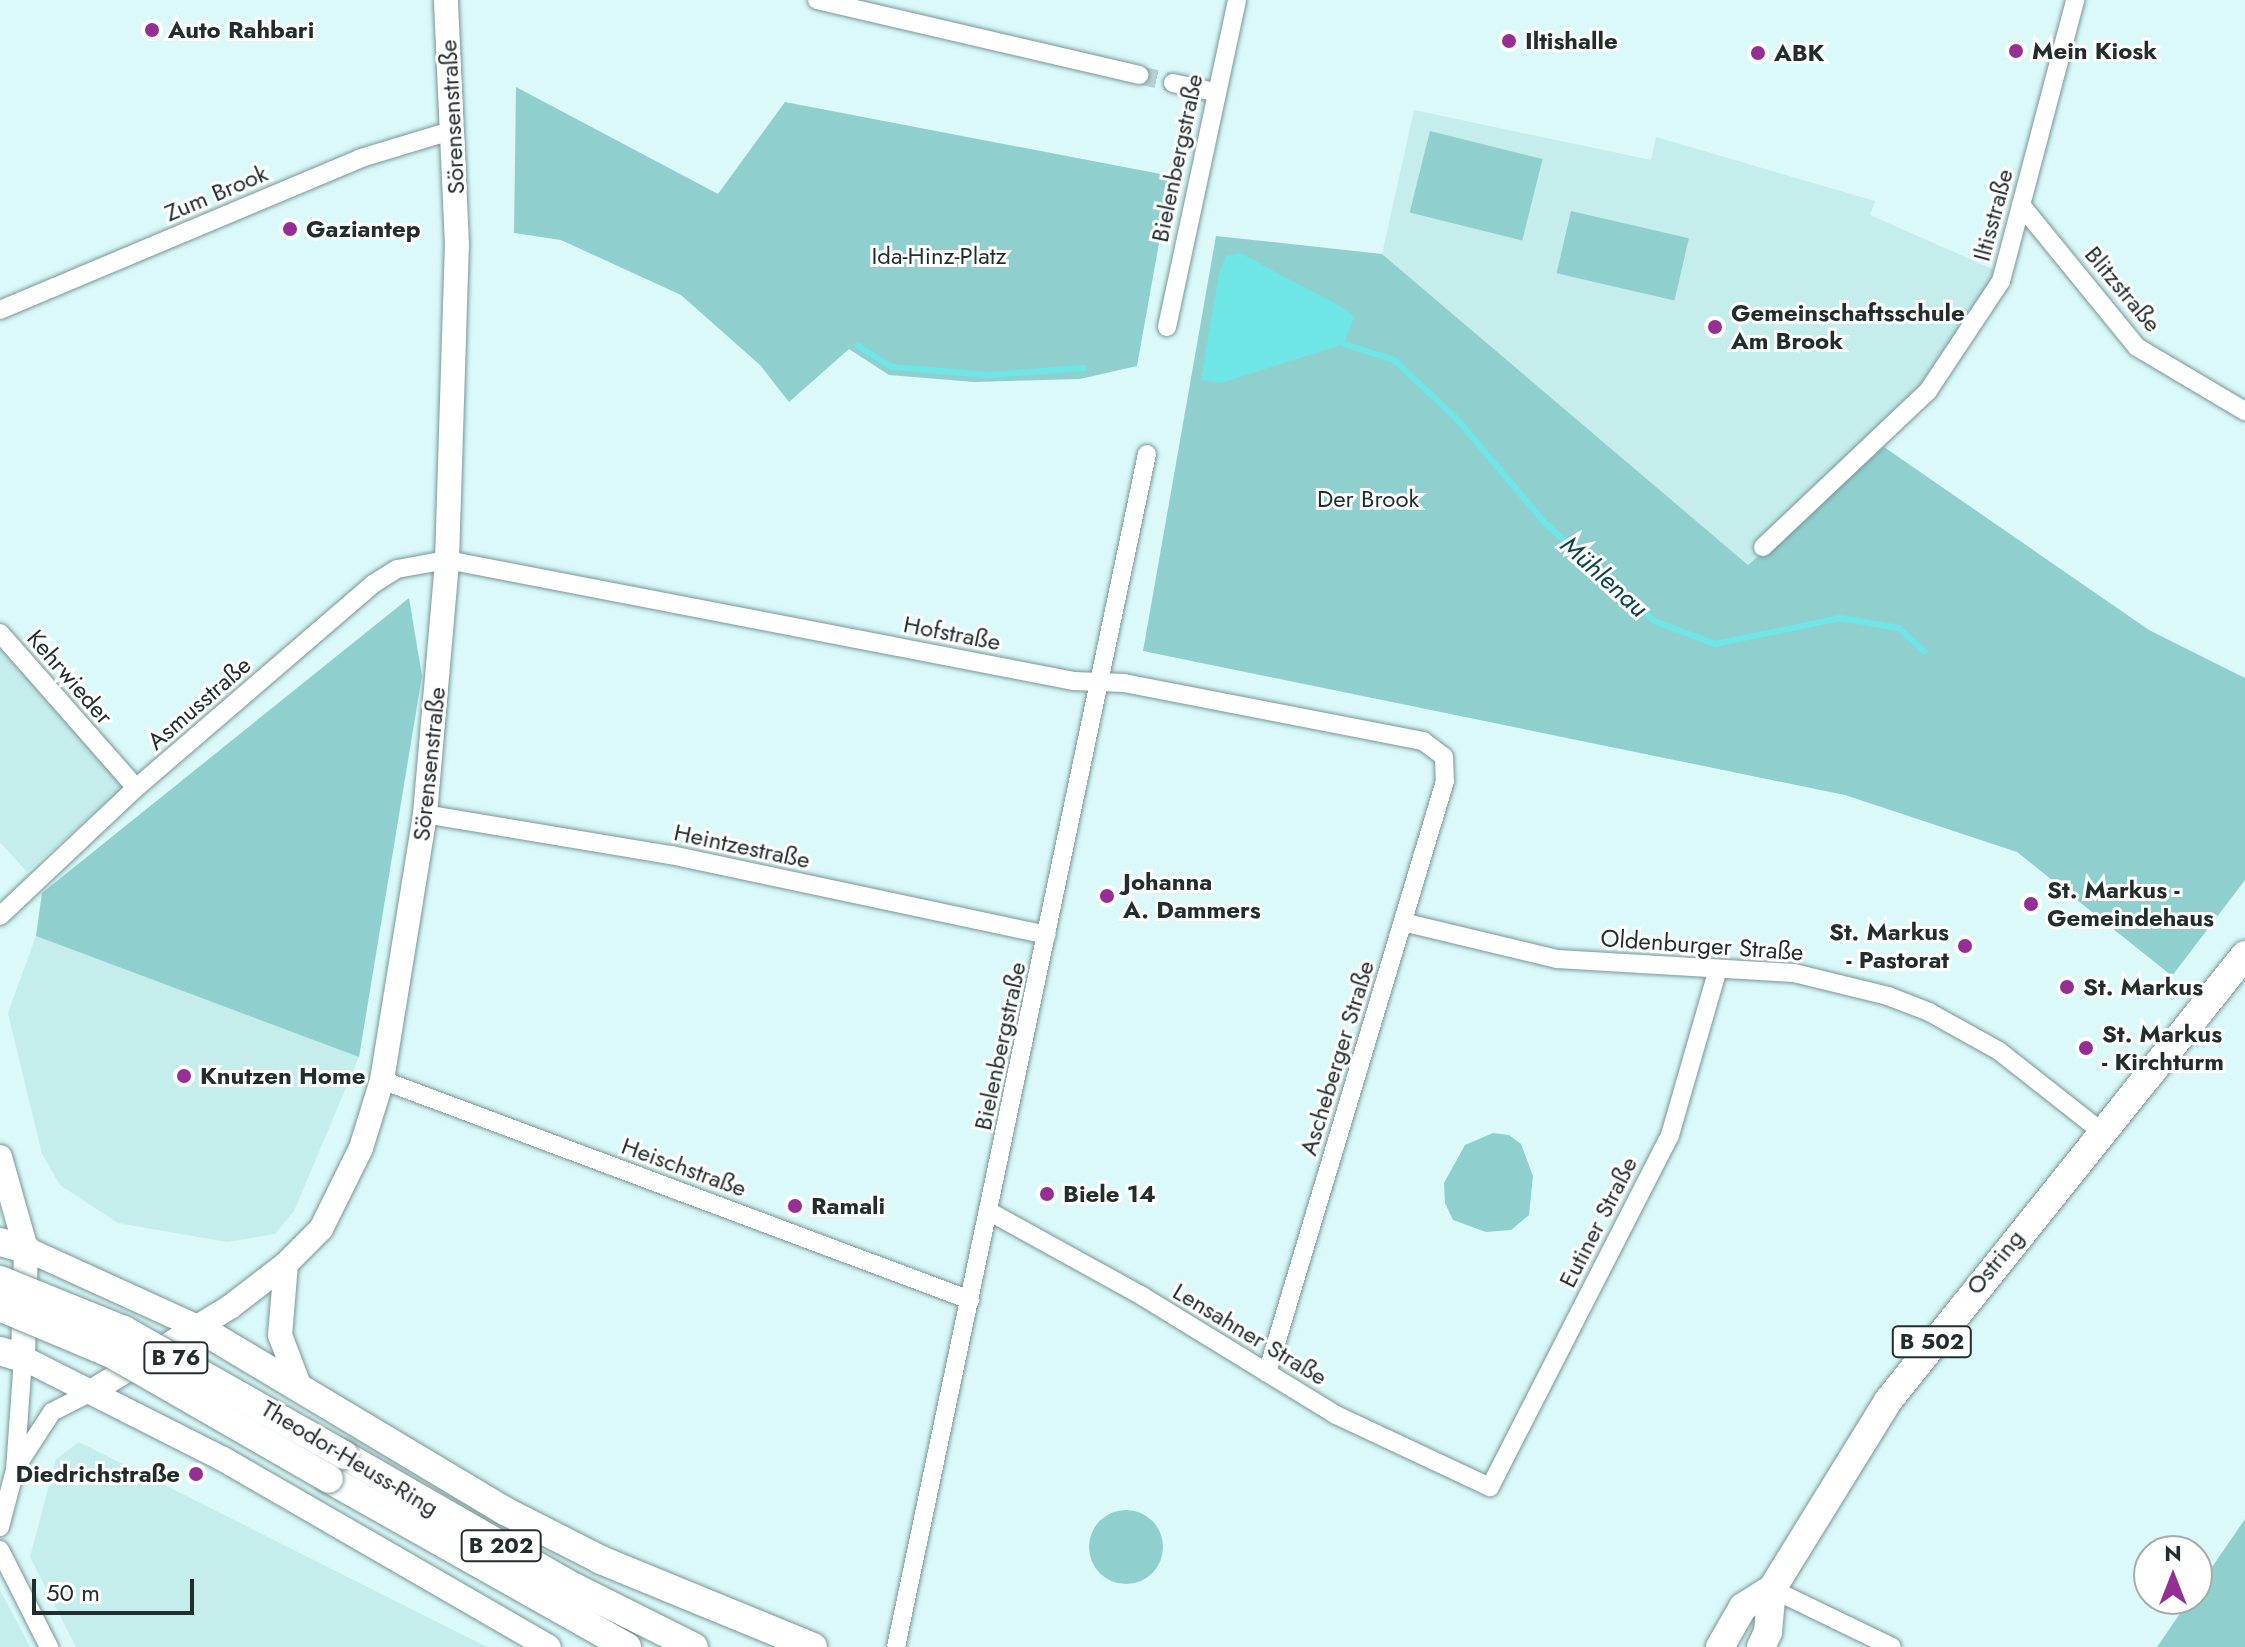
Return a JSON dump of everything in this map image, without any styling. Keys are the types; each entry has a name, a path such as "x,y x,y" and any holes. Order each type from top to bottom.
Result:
{"main road":[{"name":"Sörensenstraße","path":"91,1392 199,1328 286,1264 332,1213 361,1148 382,1080 425,814 447,560 457,245 446,0"},
{"name":"Ostring","path":"1761,1647 1768,1632 1772,1589 1895,1390 2245,955"},
{"path":"0,1157 13,1246 12,1355 223,1459 549,1647"},
{"path":"13,1246 199,1328 299,1385 377,1436 546,1532 813,1647"},
{"path":"286,1264 280,1335 299,1385"},
{"name":"Theodor-Heuss-Ring","path":"0,1280 124,1330 336,1467 627,1647"},
{"name":"Theodor-Heuss-Ring","path":"0,1307 112,1354 694,1647"},
{"name":"Ostring","path":"1720,1647 1743,1607 1772,1589"}],"street":[{"path":"817,0 1139,75"},
{"name":"Bielenbergstraße","path":"1167,327 1214,92 1237,0"},
{"name":"Iltisstraße","path":"1763,547 1928,391 2001,281 2075,0"},
{"path":"1173,83 1214,92"},
{"name":"Zum Brook","path":"0,310 361,158 454,130"},
{"name":"Blitzstraße","path":"2019,213 2137,347 2245,411"},
{"name":"Bielenbergstraße","path":"896,1647 990,1212 1096,682 1147,454"},
{"name":"Hofstraße","path":"447,560 1096,682 1357,725 1423,741 1444,757"},
{"name":"Asmusstraße","path":"0,916 136,788 373,584 397,569 447,560"},
{"name":"Kehrwieder","path":"0,633 136,788"},
{"name":"Ascheberger Straße","path":"1267,1373 1445,781 1444,757"},
{"name":"Heintzestraße","path":"425,814 671,855 1047,935"},
{"name":"Oldenburger Straße","path":"1403,922 1557,959 1794,973 1929,1012 1999,1051 2102,1132"},
{"name":"Eutiner Straße","path":"1490,1487 1670,1135 1718,969"},
{"name":"Heischstraße","path":"382,1080 970,1300"},
{"name":"Lensahner Straße","path":"990,1212 1336,1415 1490,1487"},
{"path":"0,1527 15,1470 12,1355"},
{"path":"15,1470 52,1412 91,1392"},
{"path":"0,1550 49,1647"},
{"path":"1772,1589 1892,1647"}],"shaded area":[{"name":"Gemeinschaftsschule Am Brook","path":"1414,110 1651,160 1656,137 1875,201 1870,215 1997,271 1922,404 1884,447 1748,565 1382,254"},
{"path":"1240,253 1347,310 1354,317 1344,344 1221,383 1201,380 1219,274 1226,256"},
{"path":"0,642 126,785 27,872 0,842"},
{"path":"36,936 359,1057 294,1211 275,1234 227,1242 118,1223 60,1185 42,1154 8,1013"},
{"path":"79,1442 487,1647 76,1647 30,1557 56,1459"},
{"path":"0,1590 30,1647 0,1647"}],"green space":[{"name":"Ida-Hinz-Platz","path":"516,87 718,194 785,102 1171,176 1137,366 1080,379 974,382 889,375 849,349 789,402 760,365 681,295 561,240 514,233"},
{"path":"1430,131 1543,159 1522,241 1410,213"},
{"path":"1571,211 1689,238 1675,301 1557,273"},
{"name":"Der Brook","path":"1216,236 1382,254 1748,565 1884,447 2149,630 2245,678 2245,880 2172,976 2017,852 1845,795 1143,651"},
{"path":"409,598 422,676 359,1057 36,936 42,893"},
{"path":"1493,1133 1509,1135 1521,1144 1533,1176 1529,1215 1511,1230 1486,1232 1453,1220 1445,1203 1444,1183 1465,1145"},
{"path":"1119,1510 1133,1510 1147,1516 1157,1526 1163,1547 1157,1568 1147,1578 1133,1584 1119,1584 1105,1578 1095,1568 1089,1554 1089,1540 1095,1526 1105,1516"},
{"path":"2245,1519 2245,1647 2157,1647 2179,1615 2213,1615 2213,1566"}],"waterway":[{"name":"Mühlenau","path":"1344,344 1394,360 1456,418 1546,524 1654,621 1715,644 1840,618 1899,628 1925,652"},
{"path":"858,346 892,367 990,375 1084,368"}],"tunnel":[{"path":"1139,75 1173,83"}],"place":[{"name":"Auto Rahbari","path":"152,30"},
{"name":"Iltishalle","path":"1509,41"},
{"name":"Mein Kiosk","path":"2016,51"},
{"name":"ABK","path":"1758,53"},
{"name":"Gaziantep","path":"290,229"},
{"name":"Gemeinschaftsschule Am Brook","path":"1715,327"},
{"name":"Johanna A. Dammers","path":"1107,896"},
{"name":"St. Markus - Gemeindehaus","path":"2031,904"},
{"name":"St. Markus - Pastorat","path":"1965,946"},
{"name":"St. Markus","path":"2067,987"},
{"name":"St. Markus - Kirchturm","path":"2086,1048"},
{"name":"Knutzen Home","path":"184,1076"},
{"name":"Biele 14","path":"1047,1194"},
{"name":"Ramali","path":"795,1206"},
{"name":"Diedrichstraße","path":"196,1474"}]}
